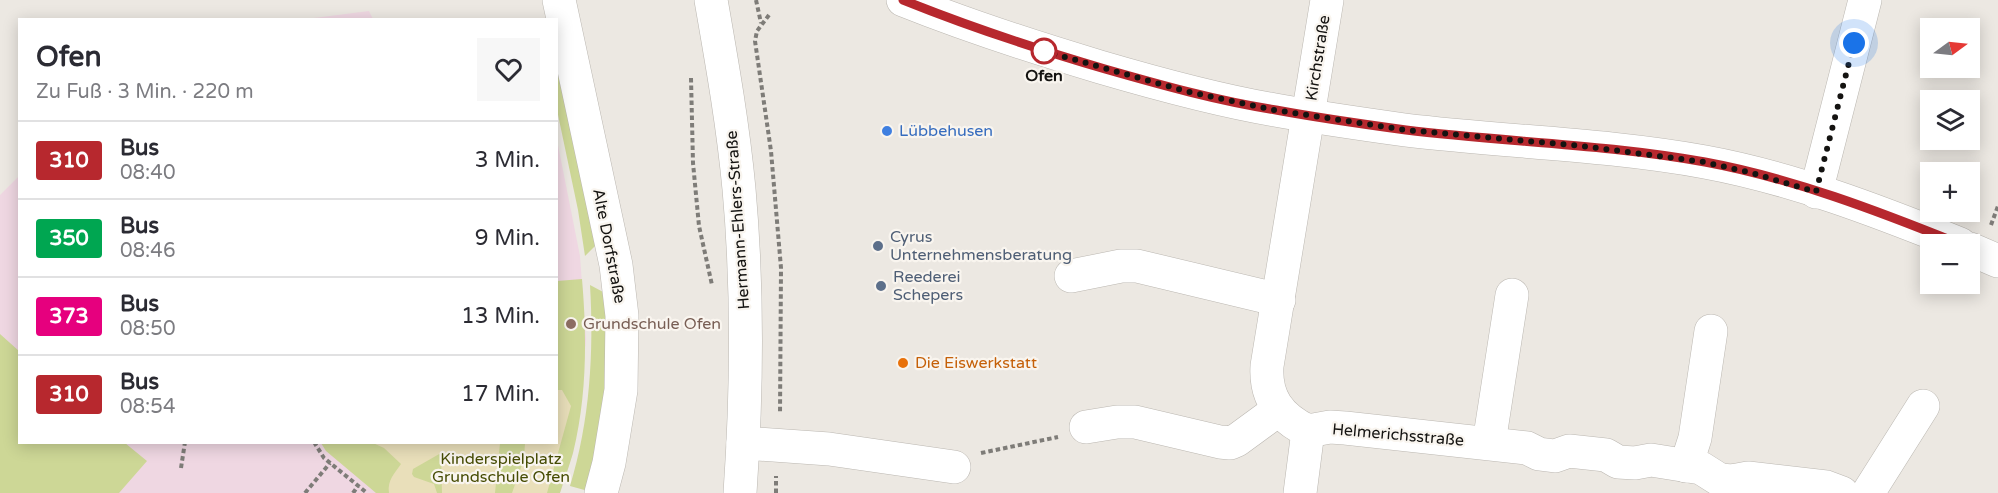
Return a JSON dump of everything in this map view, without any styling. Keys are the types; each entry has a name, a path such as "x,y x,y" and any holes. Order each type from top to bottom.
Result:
{"street":[{"name":"Alte Dorfstraße","path":"559,0 584,126 616,265 622,316 621,390 609,463 601,493"},
{"name":"Hermann-Ehlers-Straße","path":"711,0 731,122 741,221 745,349 740,493"},
{"path":"903,0 994,34 1132,76 1236,103 1406,130 1582,146 1704,162 1816,192 1934,234"},
{"name":"Kirchstraße","path":"1309,116 1327,0"},
{"path":"1816,192 1865,0"},
{"path":"1086,427 1117,422 1135,422 1230,443 1278,410 1268,389 1267,377 1309,116"},
{"path":"1980,253 1998,261"},
{"path":"1071,276 1121,266 1137,266 1279,300"},
{"path":"1489,443 1512,295"},
{"path":"1686,466 1695,438 1711,331"},
{"path":"1868,493 1923,406"},
{"name":"Helmerichsstraße","path":"1278,410 1296,425 1308,431 1330,427 1345,428 1527,448 1539,454 1555,456 1569,451 1606,455 1618,462 1635,463 1651,460 1701,468 1720,480 1732,481 1748,478 1808,484 1842,493"},
{"path":"1300,493 1308,431"},
{"path":"743,443 829,449 954,467"}],"path":[{"path":"756,0 762,24"},
{"path":"755,50 755,40 769,15"},
{"path":"690,71 693,162 699,226 714,295"},
{"path":"954,467 964,458 974,454 1074,434 1086,427"},
{"path":"180,468 185,444"},
{"path":"315,444 330,463 367,493"},
{"path":"305,493 330,463"},
{"path":"776,493 777,471"},
{"path":"353,493 358,486"}],"shaded area":[{"path":"369,11 372,18 314,18"},
{"name":"Grundschule Ofen","path":"558,145 580,256 586,339 573,453 560,493 0,493 0,195 18,177 18,444 558,444"}],"green space":[{"path":"558,71 595,246 585,256 558,115"},
{"name":"Kinderspielplatz Grundschule Ofen","path":"582,279 585,323 583,389 578,432 560,493 376,493 326,451 322,444 558,444 558,281"},
{"path":"590,285 605,293 612,365 588,491 570,486 582,437 589,386"},
{"path":"0,334 18,350 18,444 126,444 147,461 119,493 0,493"}],"sand":[{"path":"558,390 562,390 571,406 547,493 512,493 524,459 525,444 558,444"},
{"path":"375,444 500,444 495,493 442,493 441,453 413,469 412,474 414,477 434,484 437,493 389,493 390,480 401,464 384,448"}],"bus line":[{"name":"310","path":"903,0 1044,51 1236,103 1406,130 1582,146 1704,162 1816,192 1935,234"}],"place":[{"name":"Ofen","path":"1044,51"},
{"name":"Lübbehusen","path":"887,131"},
{"name":"Cyrus Unternehmensberatung","path":"878,246"},
{"name":"Reederei Schepers","path":"881,286"},
{"name":"Grundschule Ofen","path":"571,324"},
{"name":"Die Eiswerkstatt","path":"903,363"}],"route":[{"path":"1044,51 1185,91 1274,110 1406,130 1582,146 1704,162 1816,192 1854,43"}]}
